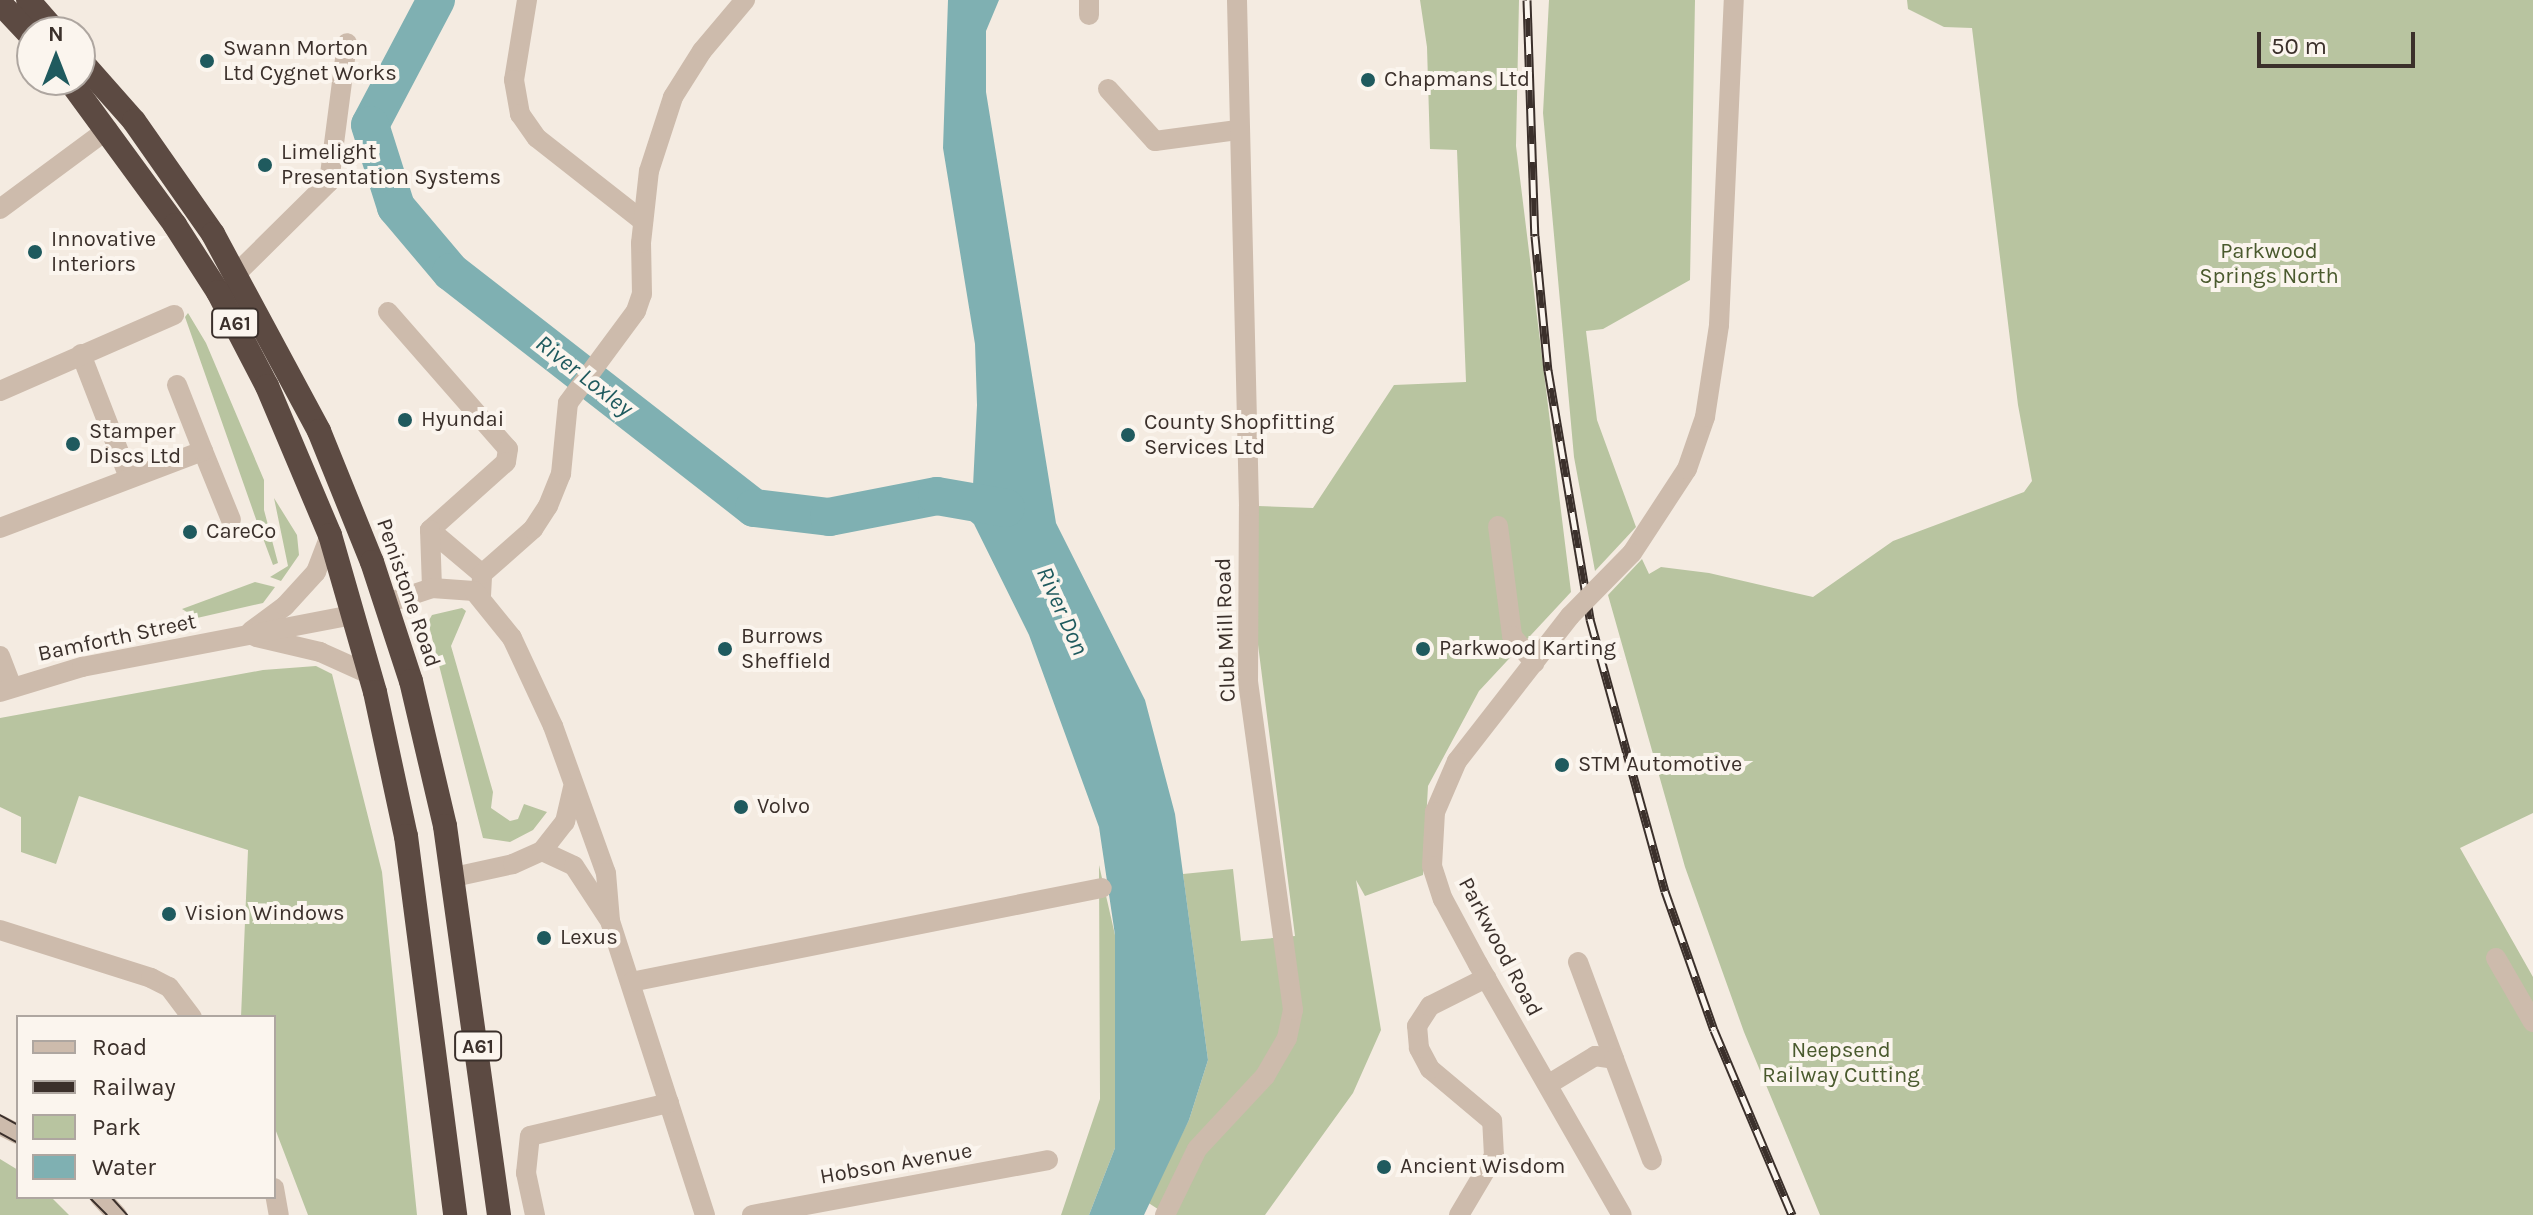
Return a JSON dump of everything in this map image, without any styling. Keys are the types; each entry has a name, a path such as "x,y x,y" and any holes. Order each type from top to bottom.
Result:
{"highway":[{"path":"28,0 42,16"},
{"path":"0,3 16,20"},
{"name":"Penistone Road","path":"96,78 134,121 236,274 319,431 387,603 434,770 454,877 499,1215"},
{"name":"A61","path":"82,96 175,225 237,327 330,535 369,674 409,852 455,1215"},
{"path":"353,615 387,603"},
{"path":"409,852 454,877"}],"street":[{"path":"527,0 514,80 520,114 537,138 643,221"},
{"path":"610,921 606,873 535,683 512,638 481,596 482,574 533,529 548,506 561,474 568,403 636,311 642,294 643,221 649,171 673,97 702,51 745,0"},
{"name":"Club Mill Road","path":"1165,1215 1197,1149 1265,1076 1287,1038 1293,1010 1248,682 1249,506 1237,130 1237,0"},
{"name":"Parkwood Road","path":"1622,1215 1443,899 1432,866 1435,812 1457,761 1570,616 1632,553 1687,469 1705,417 1719,325 1734,0"},
{"path":"236,274 329,182 347,43"},
{"path":"1108,89 1155,141 1237,130"},
{"path":"0,209 108,129"},
{"path":"387,603 423,591 430,530 506,462 508,449 388,312"},
{"path":"0,391 174,315"},
{"path":"81,354 135,476"},
{"path":"177,385 231,520"},
{"path":"0,528 203,451"},
{"path":"1498,526 1512,636 1535,663"},
{"path":"430,530 482,574"},
{"name":"Bamforth Street","path":"245,635 300,591 325,555 330,535"},
{"name":"Penistone Road","path":"423,591 481,596"},
{"name":"Bamforth Street","path":"6,689 82,667 353,615"},
{"name":"Bamforth Street","path":"245,635 320,652 369,674"},
{"path":"0,656 6,689"},
{"path":"454,877 513,864 542,851 565,822 573,788"},
{"path":"542,851 574,866 610,921 705,1215"},
{"path":"631,982 1102,888"},
{"path":"0,930 151,978 169,987 190,1015"},
{"path":"1578,962 1652,1160"},
{"path":"2497,970 2531,1012"},
{"path":"1459,1215 1494,1156 1492,1121 1430,1069 1419,1048 1417,1026 1430,1006 1486,978"},
{"path":"1549,1084 1595,1056 1614,1059"},
{"path":"535,1215 526,1173 530,1136 669,1103"},
{"name":"Hobson Avenue","path":"752,1215 1048,1160"},
{"path":"102,1199 117,1215"}],"green space":[{"path":"1420,0 1519,0 1516,146 1571,592 1479,691 1428,786 1423,875 1365,896 1356,880 1381,1030 1353,1093 1265,1215 1167,1215 1147,1202 1189,1120 1208,1060 1183,874 1233,869 1241,941 1295,936 1255,621 1258,506 1313,508 1394,385 1466,382 1457,150 1430,149 1427,47"},
{"path":"1549,0 1695,0 1690,280 1603,329 1586,331 1597,420 1636,527 1595,571 1574,457 1543,113"},
{"name":"Parkwood Springs North","path":"1907,0 2533,0 2533,813 2460,848 2533,977 2533,1215 1820,1215 1744,1032 1685,867 1608,595 1642,559 1649,574 1661,567 1709,573 1813,597 1893,541 2024,492 2032,481 2018,405 1972,28 1944,27 1908,9"},
{"path":"188,313 206,343 264,480 264,510 278,563 273,565 185,317"},
{"path":"274,498 297,535 299,555 281,581 270,577 288,566"},
{"path":"255,582 275,587 263,603 197,618 182,609"},
{"path":"462,608 466,611 451,646 493,792 491,808 510,821 518,819 524,804 547,812 533,830 510,842 483,838 428,622 432,615"},
{"path":"316,666 332,674 382,872 417,1215 308,1215 276,1131 276,1015 241,1015 248,850 79,796 56,864 21,852 21,817 0,807 0,718 263,670"},
{"path":"1099,865 1115,935 1115,1148 1089,1215 1061,1215 1100,1099"},
{"path":"0,1159 16,1169 16,1199 53,1199 69,1215 0,1215"}],"water":[{"name":"River Don","path":"948,0 999,0 986,31 986,92 1056,523 1145,700 1175,814 1208,1060 1189,1120 1144,1215 1089,1215 1115,1148 1115,935 1099,827 1029,635 974,524 960,512 957,496 957,487 973,486 977,405 975,344 943,148"}],"waterway":[{"name":"River Loxley","path":"436,0 370,125 396,207 451,272 754,508 829,517 937,496 1006,508"}],"tram line":[{"path":"0,1115 16,1124"},
{"path":"0,1133 16,1142"},
{"path":"91,1199 107,1215"},
{"path":"113,1199 127,1215"}],"railway":[{"path":"1527,0 1535,236 1548,370 1590,619 1665,891 1714,1030 1792,1215"}],"place":[{"name":"Swann Morton Ltd Cygnet Works","path":"207,61"},
{"name":"Chapmans Ltd","path":"1368,80"},
{"name":"Limelight Presentation Systems","path":"265,165"},
{"name":"Innovative Interiors","path":"35,252"},
{"name":"Hyundai","path":"405,420"},
{"name":"County Shopfitting Services Ltd","path":"1128,435"},
{"name":"Stamper Discs Ltd","path":"73,444"},
{"name":"CareCo","path":"190,532"},
{"name":"Burrows Sheffield","path":"725,649"},
{"name":"Parkwood Karting","path":"1423,649"},
{"name":"STM Automotive","path":"1562,765"},
{"name":"Volvo","path":"741,807"},
{"name":"Vision Windows","path":"169,914"},
{"name":"Lexus","path":"544,938"},
{"name":"Ancient Wisdom","path":"1384,1167"}],"park label":[{"name":"Neepsend Railway Cutting","path":"1841,1062"}]}
